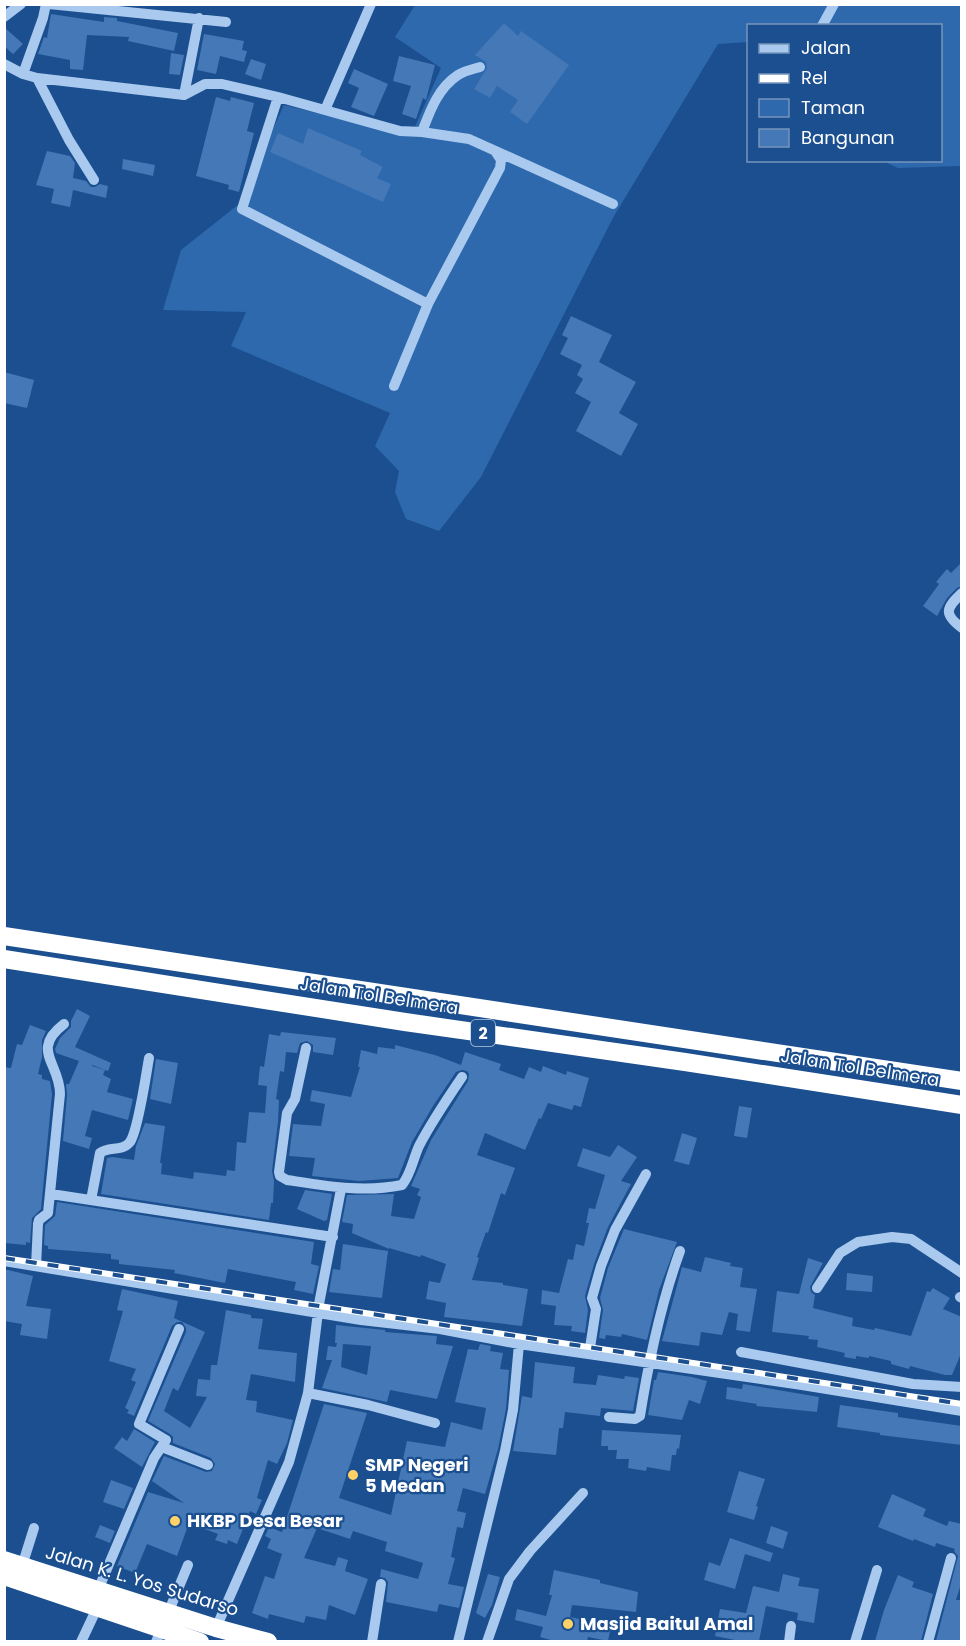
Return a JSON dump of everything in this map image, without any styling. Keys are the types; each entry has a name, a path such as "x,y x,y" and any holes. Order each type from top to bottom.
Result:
{"highway":[{"name":"Jalan Tol Belmera","path":"4,936 962,1081"},
{"name":"Jalan Tol Belmera","path":"4,959 405,1022 962,1105"},
{"name":"Jalan K. L. Yos Sudarso","path":"13,1563 161,1627 200,1641"},
{"name":"Jalan K. L. Yos Sudarso","path":"4,1576 98,1598"},
{"name":"Jalan K. L. Yos Sudarso","path":"161,1627 216,1628 268,1641"}],"street":[{"path":"22,74 48,4 226,22"},
{"path":"325,110 371,4"},
{"path":"823,24 834,4"},
{"path":"4,17 17,5"},
{"path":"184,95 199,18"},
{"path":"4,64 22,74 37,78 184,95 205,84 222,84 400,131 469,139 613,204"},
{"path":"422,132 433,103 444,87 459,74 480,67"},
{"path":"37,78 69,140 94,180"},
{"path":"278,97 242,209 428,304"},
{"path":"394,386 428,304 501,168 501,160 495,151"},
{"path":"962,593 951,603 948,610 950,618 962,628"},
{"path":"36,1266 38,1224 39,1220 48,1213 51,1194 60,1082 47,1056 47,1044 53,1032 64,1024"},
{"path":"306,1048 295,1099 287,1113 279,1172 280,1176 287,1180 341,1189 388,1188 402,1185 407,1179 418,1149 434,1119 462,1077"},
{"path":"91,1200 100,1153 106,1148 120,1148 129,1143 135,1129 149,1058"},
{"path":"589,1354 596,1309 592,1298 601,1266 615,1230 646,1174"},
{"path":"216,1628 289,1462 308,1393 318,1312 341,1189"},
{"path":"51,1194 333,1237"},
{"path":"817,1288 840,1253 858,1242 892,1237 911,1239 962,1273"},
{"path":"609,1417 635,1419 640,1416 664,1294 680,1251"},
{"path":"4,1261 318,1312 440,1329 519,1344 962,1411"},
{"path":"81,1641 154,1458 166,1440 139,1424 178,1329"},
{"path":"458,1641 506,1451 513,1410 519,1344"},
{"path":"741,1352 913,1384 962,1387"},
{"path":"308,1393 368,1405 435,1423"},
{"path":"162,1447 208,1466"},
{"path":"487,1641 509,1580 530,1551 583,1493"},
{"path":"13,1563 33,1528"},
{"path":"928,1641 951,1558"},
{"path":"161,1627 188,1565"},
{"path":"855,1641 877,1570"},
{"path":"372,1641 381,1584"},
{"path":"789,1641 791,1626"}],"green space":[{"path":"415,5 961,5 961,166 898,168 885,162 942,162 942,24 747,24 747,42 718,44 614,216 481,477 439,531 406,519 395,492 399,471 375,446 390,413 231,346 246,312 163,310 181,250 239,204 284,105 398,133 413,131 441,68 395,37"}],"building":[{"path":"51,14 104,22 104,17 117,18 117,21 178,33 174,51 128,41 129,37 87,35 83,70 70,69 70,60 38,54 44,37 47,38"},
{"path":"504,23 518,36 521,31 569,65 527,124 510,112 518,100 497,86 490,98 474,89 487,68 486,62 475,55"},
{"path":"4,27 23,44 13,54 4,46"},
{"path":"204,34 244,41 242,50 247,51 244,62 220,56 216,74 197,70"},
{"path":"171,53 184,55 180,75 169,74"},
{"path":"399,56 435,65 426,100 423,98 416,119 402,114 411,86 393,81"},
{"path":"251,59 266,64 261,80 245,74"},
{"path":"354,69 388,84 374,116 351,107 359,88 348,83"},
{"path":"216,97 230,101 231,97 254,103 247,131 254,133 239,192 228,189 229,185 196,176"},
{"path":"308,128 362,151 360,155 383,167 377,178 391,184 383,202 270,152 278,133 303,144"},
{"path":"47,151 70,156 75,163 73,178 86,181 91,187 100,184 108,186 106,198 73,190 70,207 51,203 54,189 36,185"},
{"path":"123,159 155,165 153,176 122,169"},
{"path":"571,316 612,335 599,362 636,382 619,413 638,424 621,456 576,431 591,402 575,393 583,379 577,375 582,365 560,354 568,338 562,335"},
{"path":"4,372 34,380 27,408 4,403"},
{"path":"962,562 962,586 947,598 937,616 923,606 939,584 936,582 947,569 951,573"},
{"path":"77,1009 90,1016 75,1047 111,1063 108,1071 92,1065 105,1070 103,1075 111,1079 107,1092 133,1099 128,1120 92,1110 85,1136 92,1138 89,1149 63,1141 66,1084 69,1084 79,1061 56,1053 55,1049 60,1038 71,1027 71,1021"},
{"path":"30,1025 46,1031 42,1040 42,1057 38,1074 42,1075 42,1079 50,1081 52,1094 41,1209 32,1218 30,1243 26,1242 26,1245 4,1243 4,1067 11,1068 17,1044 22,1045"},
{"path":"281,1032 336,1038 333,1055 313,1052 313,1045 307,1041 300,1043 297,1053 286,1052 284,1072 280,1071 276,1099 279,1100 278,1122 272,1171 273,1203 271,1203 269,1220 101,1194 107,1158 134,1160 136,1146 145,1123 165,1126 160,1163 162,1163 161,1174 193,1179 194,1172 226,1176 227,1170 235,1171 237,1142 246,1143 249,1112 265,1113 267,1086 258,1085 260,1066 264,1067 269,1034 280,1036"},
{"path":"395,1045 435,1055 461,1065 465,1052 501,1064 499,1070 524,1079 529,1067 541,1072 543,1066 566,1075 567,1071 589,1078 581,1107 574,1105 572,1110 548,1103 525,1150 485,1133 477,1155 515,1168 505,1195 501,1193 488,1233 486,1232 472,1280 503,1283 503,1285 528,1289 522,1326 444,1317 446,1303 426,1299 429,1281 440,1283 446,1264 421,1255 420,1257 389,1249 352,1233 353,1224 342,1222 347,1195 394,1194 391,1216 414,1219 421,1197 417,1195 420,1189 411,1186 431,1140 468,1081 467,1071 456,1072 433,1106 412,1142 398,1178 359,1181 312,1176 315,1158 289,1156 293,1124 321,1126 325,1104 310,1101 312,1090 351,1097 360,1067 358,1067 361,1050 377,1054 378,1047 395,1049"},
{"path":"156,1059 178,1063 171,1104 150,1099"},
{"path":"739,1106 752,1108 747,1138 734,1136"},
{"path":"682,1133 697,1138 689,1165 674,1161"},
{"path":"618,1145 637,1157 621,1181 631,1184 608,1227 594,1264 585,1296 588,1310 585,1333 571,1331 572,1326 554,1325 556,1306 541,1304 542,1290 559,1293 568,1259 573,1260 576,1244 584,1246 589,1223 586,1223 589,1208 595,1209 605,1175 577,1166 583,1148 610,1157"},
{"path":"305,1190 332,1194 327,1220 324,1221 297,1209"},
{"path":"57,1202 314,1242 311,1264 319,1266 313,1294 294,1290 296,1282 228,1269 225,1283 174,1273 175,1270 119,1264 119,1260 111,1259 111,1254 48,1249 48,1246 44,1245 45,1225 55,1216"},
{"path":"624,1229 677,1242 659,1290 647,1340 622,1334 621,1337 606,1335 605,1339 599,1338 603,1310 600,1298 608,1268"},
{"path":"343,1244 388,1251 382,1298 329,1292 333,1269 340,1270"},
{"path":"705,1257 743,1268 740,1287 757,1289 750,1332 736,1330 738,1314 729,1312 722,1335 701,1332 699,1346 662,1341 682,1267 701,1272"},
{"path":"808,1258 823,1263 810,1287 811,1292 815,1295 813,1308 853,1318 852,1326 874,1330 875,1328 911,1336 927,1291 930,1292 933,1288 950,1298 943,1309 962,1317 962,1351 952,1375 910,1366 909,1369 891,1364 891,1361 869,1356 869,1358 856,1356 856,1359 844,1357 845,1353 817,1347 818,1340 808,1339 809,1336 772,1332 777,1291 799,1294"},
{"path":"4,1269 33,1276 26,1306 51,1309 47,1339 20,1335 22,1324 4,1321"},
{"path":"847,1273 873,1276 872,1292 846,1290"},
{"path":"122,1289 178,1301 174,1318 205,1332 178,1391 173,1388 164,1411 190,1428 207,1397 196,1396 198,1379 210,1380 211,1365 217,1365 226,1310 251,1315 251,1318 263,1319 258,1349 297,1353 295,1382 251,1374 246,1400 257,1401 256,1412 293,1420 287,1443 277,1464 268,1460 257,1498 262,1500 256,1514 250,1511 237,1544 228,1540 227,1544 215,1540 218,1534 189,1523 177,1556 147,1544 135,1573 117,1566 148,1492 184,1503 152,1481 164,1456 206,1472 212,1471 215,1464 211,1458 173,1443 173,1437 170,1434 148,1421 186,1332 182,1322 177,1322 172,1326 134,1416 127,1413 129,1410 125,1408 136,1382 131,1380 136,1369 109,1361 123,1311 117,1310"},
{"path":"336,1325 437,1336 436,1344 453,1346 437,1399 390,1390 387,1402 322,1388 332,1360 326,1360 328,1346 336,1347 337,1343 335,1343","holes":["343,1344 371,1346 367,1375 341,1367"]},
{"path":"480,1344 491,1346 490,1351 503,1353 500,1369 509,1370 506,1409 498,1449 485,1494 463,1488 457,1511 466,1513 463,1528 457,1527 451,1557 455,1558 448,1584 464,1587 459,1608 439,1604 437,1612 386,1602 388,1582 385,1578 380,1577 381,1569 418,1579 423,1563 385,1551 387,1542 353,1531 350,1539 317,1528 304,1558 335,1566 338,1557 348,1560 345,1571 368,1579 355,1615 329,1605 326,1620 306,1616 304,1623 269,1614 268,1619 252,1613 265,1576 274,1579 282,1554 267,1548 271,1539 265,1536 269,1527 282,1532 324,1404 367,1413 339,1498 391,1515 407,1441 445,1447 451,1422 482,1430 486,1408 455,1402 468,1349 478,1350"},
{"path":"535,1362 575,1367 573,1383 596,1385 598,1375 624,1379 625,1376 639,1378 633,1411 601,1408 600,1416 565,1412 563,1428 559,1428 556,1455 513,1451 522,1396 532,1398"},
{"path":"658,1372 707,1381 700,1404 689,1400 682,1420 648,1415 654,1380"},
{"path":"743,1384 819,1397 817,1412 756,1406 757,1404 726,1399 727,1387 742,1389"},
{"path":"840,1405 898,1413 898,1417 962,1426 962,1445 837,1427"},
{"path":"134,1429 155,1442 142,1467 114,1448 122,1437 127,1441"},
{"path":"602,1430 681,1435 679,1449 677,1448 676,1455 672,1455 670,1471 647,1467 646,1471 628,1468 629,1459 616,1459 617,1450 608,1450 608,1446 601,1446"},
{"path":"739,1471 765,1479 754,1520 727,1512"},
{"path":"111,1480 133,1488 124,1509 103,1502"},
{"path":"892,1494 926,1509 923,1516 947,1526 949,1521 962,1524 962,1581 956,1600 962,1600 962,1641 936,1641 958,1556 955,1549 936,1543 935,1547 914,1539 913,1541 878,1527"},
{"path":"100,1525 115,1531 110,1543 95,1537"},
{"path":"771,1526 788,1532 783,1549 766,1543"},
{"path":"730,1538 773,1553 770,1562 745,1554 735,1589 704,1580 709,1562 720,1566"},
{"path":"554,1570 600,1580 600,1583 638,1592 636,1612 572,1605 570,1617 611,1626 608,1641 588,1637 587,1641 554,1641 540,1637 543,1627 515,1620 517,1609 546,1616 552,1595 549,1595"},
{"path":"488,1574 500,1577 492,1605 485,1618 476,1613"},
{"path":"783,1574 800,1578 798,1586 819,1589 814,1623 797,1620 798,1613 766,1606 759,1641 735,1641 715,1636 720,1609 746,1613 753,1586 779,1592"},
{"path":"898,1575 914,1582 912,1587 933,1594 921,1641 875,1641 884,1610"}],"railway":[{"path":"4,1258 962,1404"}],"place":[{"name":"SMP Negeri 5 Medan","path":"353,1475"},
{"name":"HKBP Desa Besar","path":"175,1521"},
{"name":"Masjid Baitul Amal","path":"568,1624"}]}
